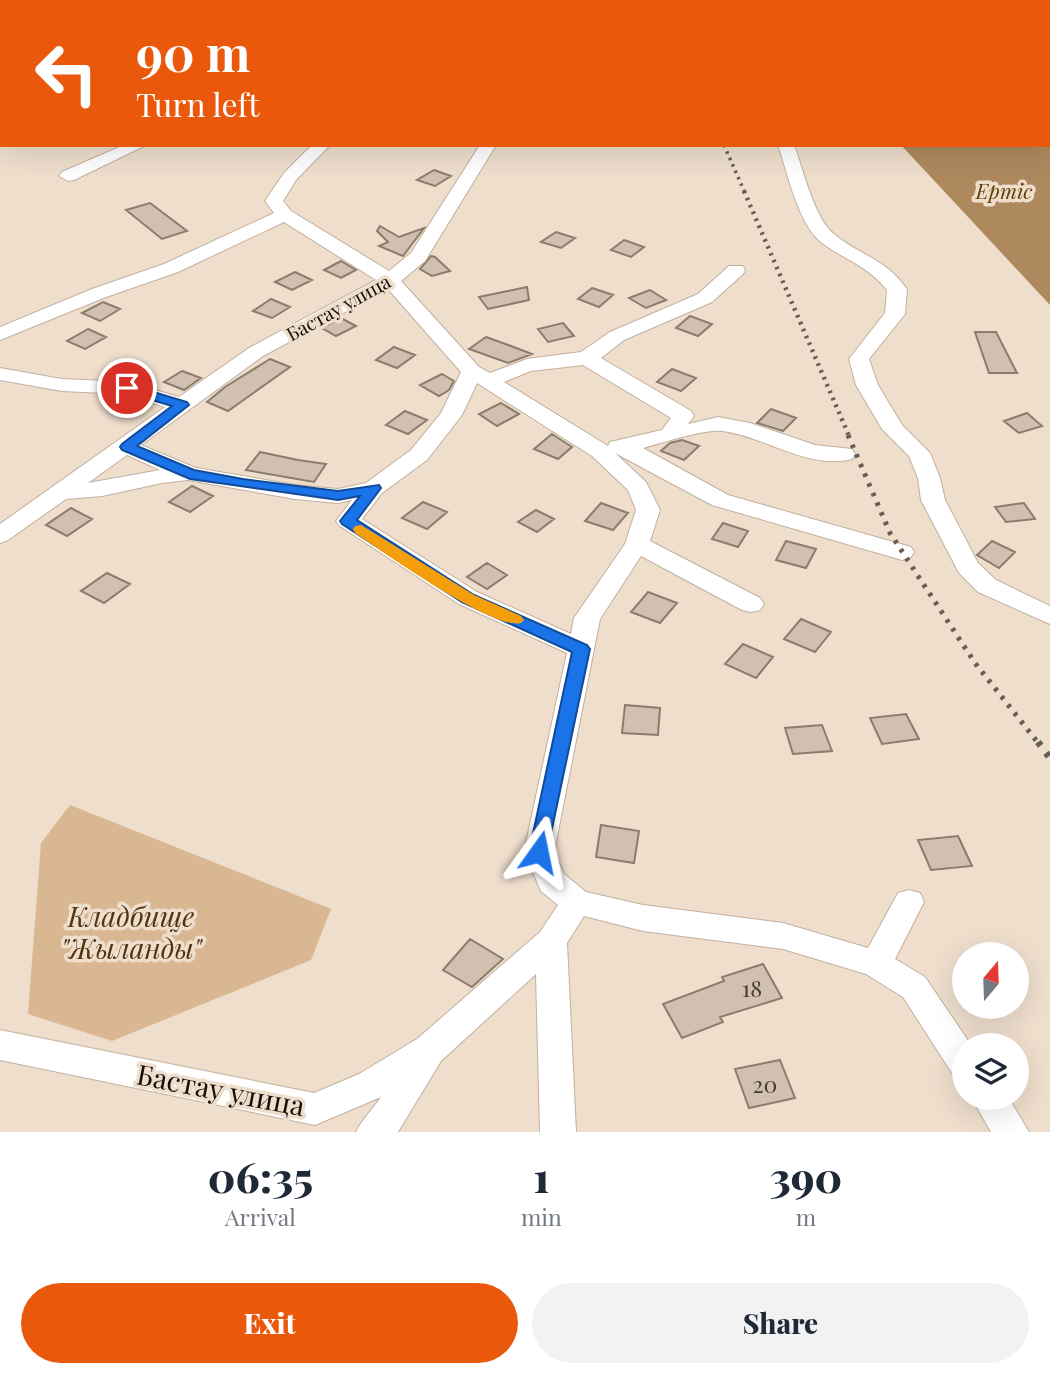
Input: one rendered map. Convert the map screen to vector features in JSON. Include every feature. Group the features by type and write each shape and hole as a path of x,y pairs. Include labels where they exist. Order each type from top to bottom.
{"street":[{"path":"68,176 133,147"},
{"path":"320,147 290,177 274,201 285,215 390,280 480,377 600,451 638,487 648,510 637,544 587,618 539,852 552,882 577,902 643,918 783,936 876,964 914,987 952,1044"},
{"name":"Бастау улица","path":"0,535 127,447 256,352 390,280 418,257 487,147"},
{"path":"787,147 814,223 827,238 881,270 897,289 895,314 859,359 867,385 893,429 919,453 929,478 933,500 968,567 987,586 1050,616"},
{"path":"0,334 99,293 171,268 285,215"},
{"path":"581,649 468,598 348,521 374,488 419,455 480,377 527,365 587,358 617,336 705,298 736,270"},
{"path":"587,358 683,416 670,435"},
{"path":"0,374 62,385 127,388 182,405"},
{"path":"600,451 718,424 742,428 812,451 844,454"},
{"path":"623,446 720,500 902,552"},
{"path":"127,447 190,474 295,492 338,496 374,488"},
{"path":"59,492 102,489 162,476 190,474"},
{"path":"637,544 751,604"},
{"name":"Бастау улица","path":"0,1045 316,1109 371,1085 429,1050 551,941 577,902"},
{"path":"876,964 909,902"},
{"path":"551,941 558,1132"},
{"name":"Бастау улица","path":"374,1132 382,1126 429,1050"},
{"path":"997,1110 1011,1132"}],"green space":[{"name":"Кладбище \"Жыланды\"","path":"70,805 331,909 311,960 112,1041 28,1014 41,843"}],"water":[{"name":"Ертіс","path":"903,147 1050,147 1050,305"}],"building":[{"path":"434,170 451,176 435,186 417,180"},
{"path":"150,203 187,231 162,239 126,210"},
{"path":"380,226 399,237 424,228 403,256 379,246 388,242 377,231"},
{"path":"556,232 575,238 561,248 541,242"},
{"path":"624,240 644,247 631,257 611,250"},
{"path":"431,256 450,271 432,276 420,269"},
{"path":"341,261 356,270 341,278 324,270"},
{"path":"295,272 312,280 292,290 275,282"},
{"path":"527,287 529,300 488,309 479,297"},
{"path":"592,288 613,295 599,307 578,299"},
{"path":"650,290 666,300 646,308 629,298"},
{"path":"271,299 290,307 272,318 253,311"},
{"path":"103,302 120,309 100,321 82,313"},
{"path":"690,316 712,324 698,336 676,328"},
{"path":"341,318 356,326 336,336 322,328"},
{"path":"563,323 574,336 548,342 538,329"},
{"path":"88,329 106,337 85,349 67,341"},
{"path":"975,332 996,332 1017,373 989,373"},
{"path":"486,337 532,354 508,363 469,349"},
{"path":"394,347 415,355 397,368 376,360"},
{"path":"270,359 290,367 228,411 207,402 225,387"},
{"path":"672,369 696,378 681,391 657,382"},
{"path":"182,371 201,378 184,390 164,382"},
{"path":"442,374 454,381 449,390 439,396 420,385"},
{"path":"501,403 519,414 497,426 479,414"},
{"path":"771,409 796,418 783,431 757,423"},
{"path":"405,411 427,420 408,434 386,425"},
{"path":"1027,413 1042,426 1019,433 1004,421"},
{"path":"552,434 572,447 558,459 534,449"},
{"path":"682,440 699,446 684,460 661,451 670,443"},
{"path":"260,452 326,464 314,482 246,470"},
{"path":"192,486 213,496 190,512 169,502"},
{"path":"423,502 447,512 427,529 402,518"},
{"path":"601,503 628,513 613,530 585,521"},
{"path":"1024,503 1035,519 1006,522 995,507"},
{"path":"71,508 92,519 67,536 46,525"},
{"path":"536,510 554,519 537,532 518,522"},
{"path":"723,523 748,531 738,547 712,539"},
{"path":"786,541 816,549 806,568 776,560"},
{"path":"992,541 1015,552 999,568 977,555"},
{"path":"487,563 507,575 487,589 467,577"},
{"path":"107,573 130,584 104,603 81,591"},
{"path":"648,592 677,603 660,623 631,612"},
{"path":"801,619 831,632 815,652 784,639"},
{"path":"743,644 773,657 756,678 725,664"},
{"path":"625,705 660,708 658,735 622,733"},
{"path":"906,714 919,739 882,744 870,718"},
{"path":"822,725 832,751 793,754 785,728"},
{"path":"601,825 639,831 634,863 596,857"},
{"path":"958,836 972,866 931,870 918,840"},
{"path":"470,939 503,959 472,987 443,970"},
{"path":"763,964 782,998 720,1017 723,1022 682,1038 663,1004 724,981 722,977"},
{"path":"780,1060 795,1098 749,1108 735,1069"}],"railway":[{"path":"725,147 745,193"},
{"path":"744,191 849,436"},
{"path":"848,435 890,533 975,663 1039,744"},
{"path":"1038,742 1050,758"}],"slow traffic":[{"path":"361,529 427,574 468,598 515,620"}],"route":[{"path":"127,388 182,405 127,447 190,474 295,492 338,496 374,488 348,521 468,598 581,649 539,852"}]}
